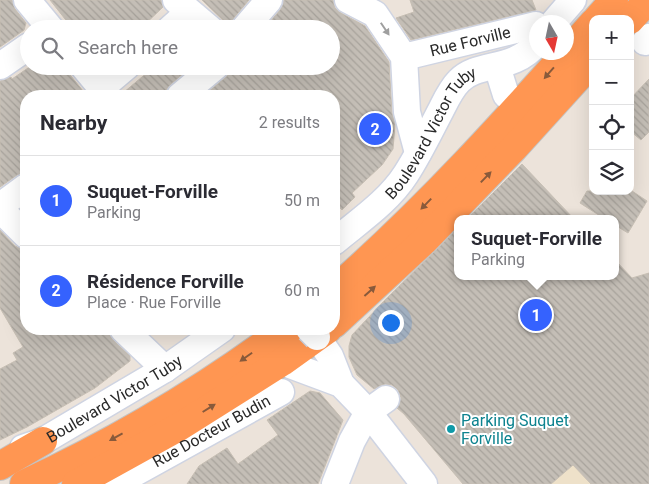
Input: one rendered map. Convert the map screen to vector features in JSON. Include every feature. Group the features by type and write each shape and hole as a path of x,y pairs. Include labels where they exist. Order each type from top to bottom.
{"highway":[{"path":"601,15 614,0"},
{"path":"641,33 648,0"},
{"path":"340,320 424,241 529,114 589,29"},
{"path":"340,285 529,114 589,65"},
{"path":"24,484 86,454 159,413 232,368 277,335"},
{"path":"76,484 168,434 324,335"},
{"path":"0,466 43,441"}],"street":[{"path":"27,0 44,20"},
{"path":"252,20 269,0"},
{"path":"348,0 375,14 404,57 407,112 418,153"},
{"path":"553,15 573,0"},
{"path":"178,14 191,20"},
{"name":"Rue Forville","path":"404,57 529,23"},
{"path":"0,66 20,52"},
{"name":"Boulevard Victor Tuby","path":"340,237 390,194 406,175 450,93 460,80 482,69 521,58 529,52"},
{"path":"497,66 506,95 529,114"},
{"path":"91,75 103,90"},
{"path":"107,90 119,75"},
{"path":"187,90 205,75"},
{"path":"20,193 0,208 20,228"},
{"path":"129,335 165,369"},
{"name":"Boulevard Victor Tuby","path":"0,456 43,441 165,369 213,335"},
{"path":"324,335 341,384"},
{"path":"282,362 341,384 377,406 424,484"},
{"name":"Rue Docteur Budin","path":"115,484 280,392"},
{"path":"335,484 352,441 377,406"}],"shaded area":[{"path":"573,465 591,484 551,484"}],"building":[{"path":"0,0 12,0 15,9 24,20 20,20 20,33 0,47"},
{"path":"50,0 161,0 163,7 149,20 66,20"},
{"path":"202,0 249,0 232,20 223,20"},
{"path":"284,0 333,0 335,8 341,13 365,26 389,62 392,113 395,124 393,149 382,165 352,193 355,197 342,210 340,208 340,90 210,90 228,75 340,75 340,20 272,20 280,10"},
{"path":"410,0 532,0 536,10 411,40 396,18 414,12"},
{"path":"20,74 70,75 82,90 20,90 20,174 0,187 0,81 11,77 12,79"},
{"path":"144,75 182,75 166,90 127,90"},
{"path":"649,79 649,132 641,140 634,134 634,95"},
{"path":"522,164 570,215 471,215"},
{"path":"587,191 589,191 589,195 634,195 634,192 647,201 628,233 619,227 619,215 599,215 580,203"},
{"path":"0,230 15,246 20,248 20,335 110,335 130,356 130,361 95,388 27,427 0,440 0,369 17,360 13,353 23,347 0,308"},
{"path":"454,232 454,280 619,280 619,264 632,278 649,273 649,484 591,484 573,465 551,484 463,484 397,408 401,398 398,390 392,385 385,384 374,389 357,375 349,357 352,335"},
{"path":"310,391 320,393 343,420 318,484 187,484 199,466 227,448 238,464 278,435 267,420"}],"place":[{"name":"Résidence Forville","path":"375,129"},
{"name":"Suquet-Forville","path":"536,315"},
{"name":"Parking Suquet Forville","path":"451,429"}]}
